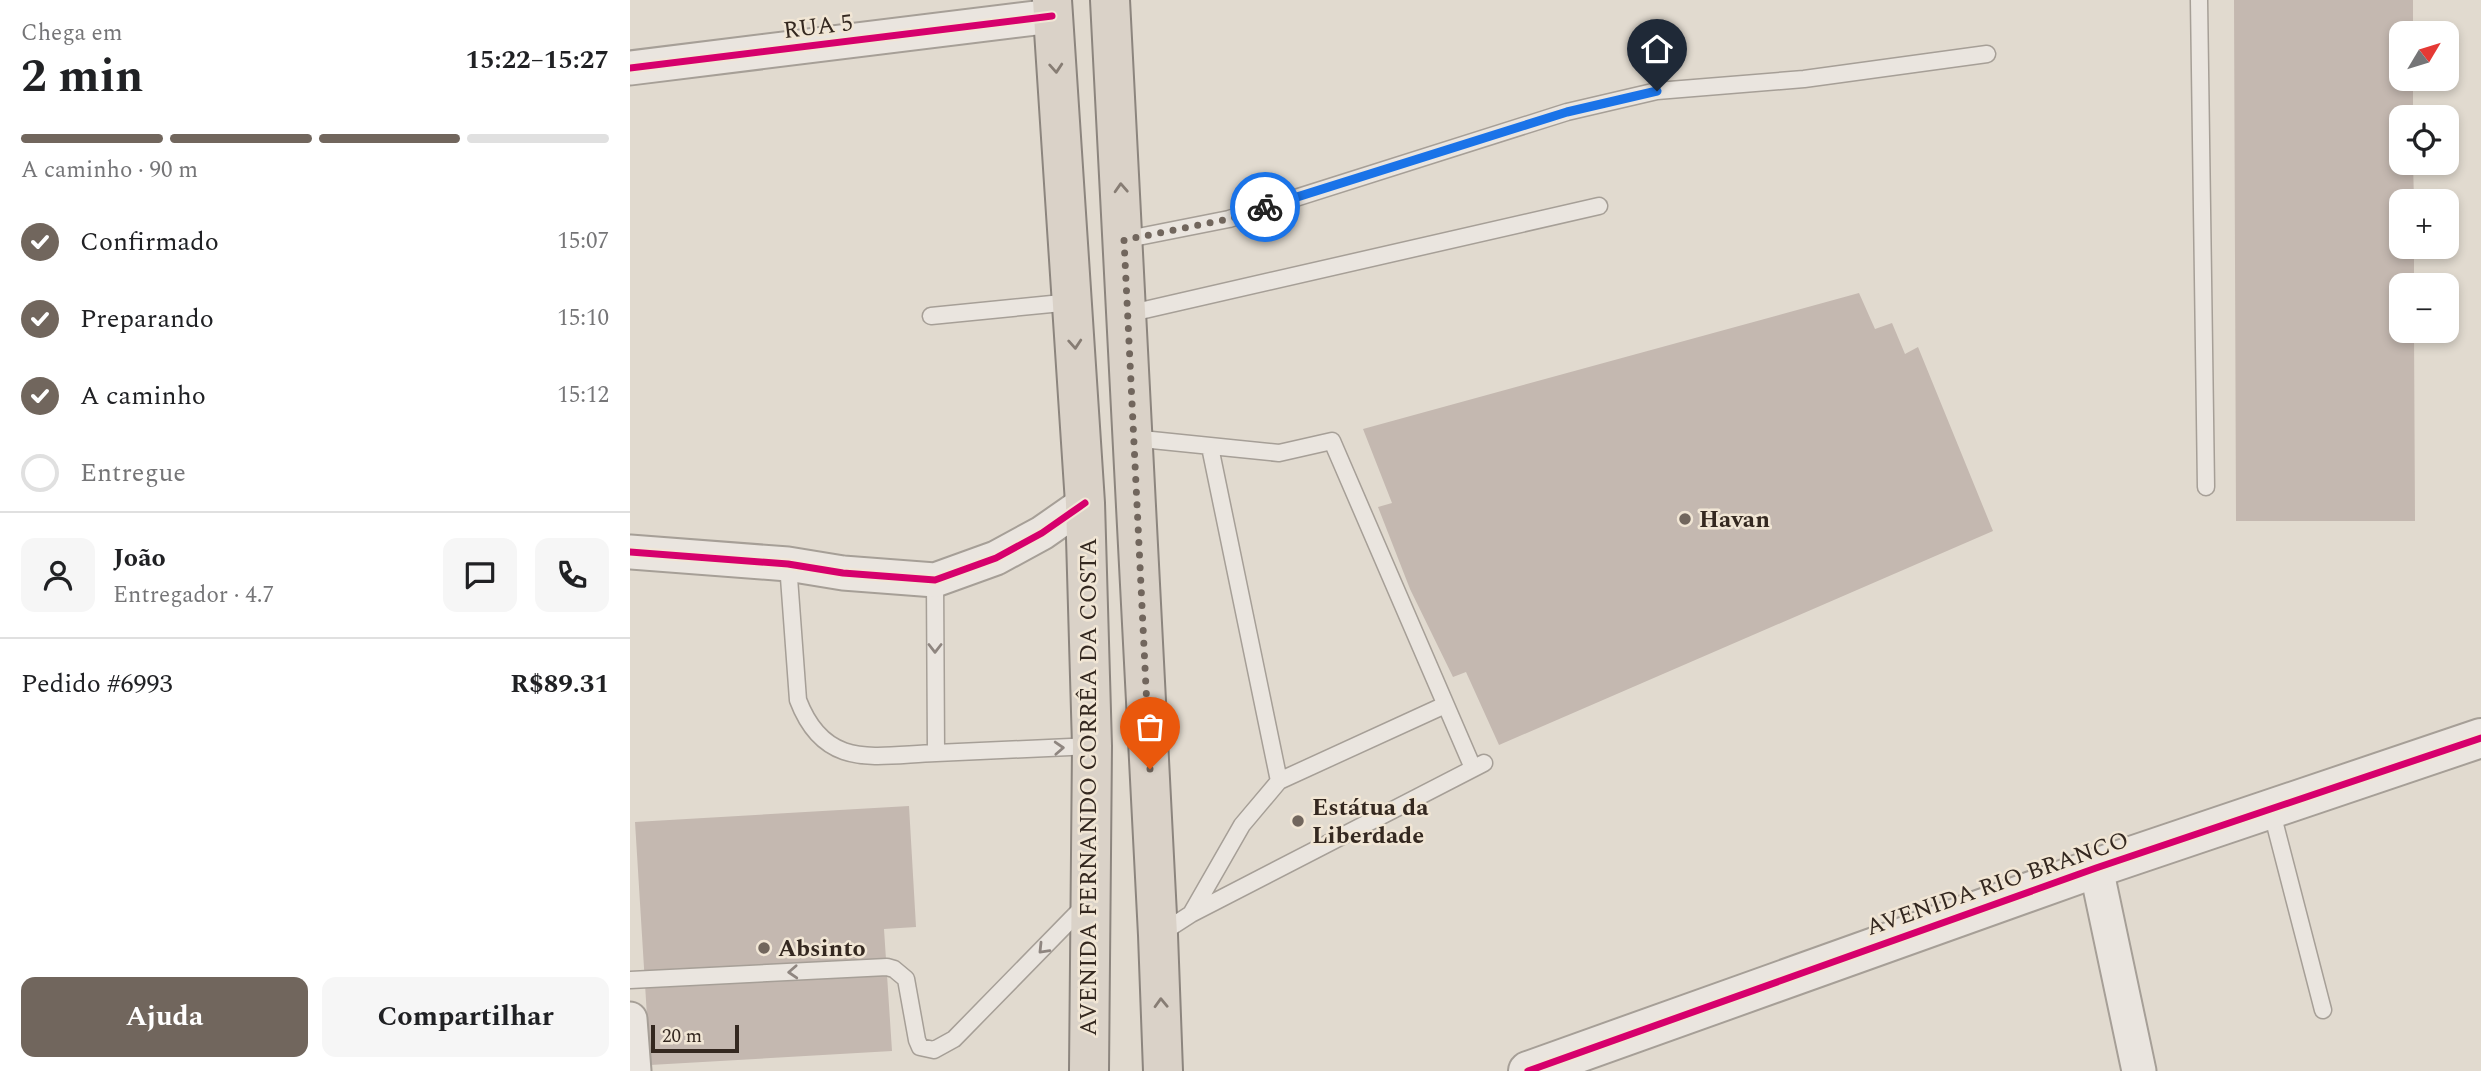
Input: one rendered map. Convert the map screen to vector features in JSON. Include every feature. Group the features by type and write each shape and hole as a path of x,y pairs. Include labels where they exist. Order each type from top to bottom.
{"highway":[{"name":"AVENIDA FERNANDO CORRÊA DA COSTA","path":"1110,0 1124,240 1163,1071"},
{"name":"AVENIDA FERNANDO CORRÊA DA COSTA","path":"1052,8 1085,503 1092,746 1089,1071"}],"street":[{"name":"RUA 5","path":"630,68 1052,8"},
{"path":"630,552 935,580 996,558 1042,533 1085,503"},
{"name":"AVENIDA RIO BRANCO","path":"1528,1071 2096,868 2480,741"},
{"path":"2096,868 2139,1071"},
{"path":"630,1019 634,1071"}],"lane":[{"path":"2199,0 2206,487"},
{"path":"1124,240 1229,219 1567,112 1657,91 1804,79 1987,54"},
{"path":"1127,314 1600,206"},
{"path":"931,317 1072,302"},
{"path":"1132,438 1279,453 1332,441 1445,705 1479,766 1191,914 1158,935"},
{"path":"1210,447 1279,782"},
{"path":"788,565 798,700 805,718 816,734 834,748 855,756 1092,746"},
{"path":"935,580 936,753"},
{"path":"1191,914 1242,825 1279,782 1445,705"},
{"path":"2271,809 2323,1010"},
{"path":"630,980 887,967 906,979 916,1040 920,1047 934,1051 954,1040 1091,900"}],"building":[{"path":"2234,0 2413,0 2413,21 2389,21 2389,91 2413,91 2413,105 2389,105 2389,175 2413,175 2414,189 2389,189 2389,259 2414,259 2414,273 2389,273 2389,343 2414,343 2415,521 2236,521"},
{"name":"Havan","path":"1859,293 1875,329 1892,323 1905,354 1918,347 1993,531 1499,745 1466,672 1453,677 1410,589 1378,507 1392,503 1363,429"},
{"name":"Absinto","path":"909,806 916,927 884,929 892,1051 650,1065 635,822"}],"cycle path":[{"path":"630,68 1052,16"},
{"path":"630,552 788,564 843,573 935,580 996,558 1042,533 1085,503"},
{"path":"1528,1071 2096,868 2481,738"}],"way so far":[{"path":"1150,769 1124,240 1229,219 1265,207"}],"place":[{"name":"Havan","path":"1685,519"},
{"name":"Estátua da Liberdade","path":"1298,821"},
{"name":"Absinto","path":"764,948"}],"route":[{"path":"1265,207 1460,148 1567,112 1657,91"}]}
